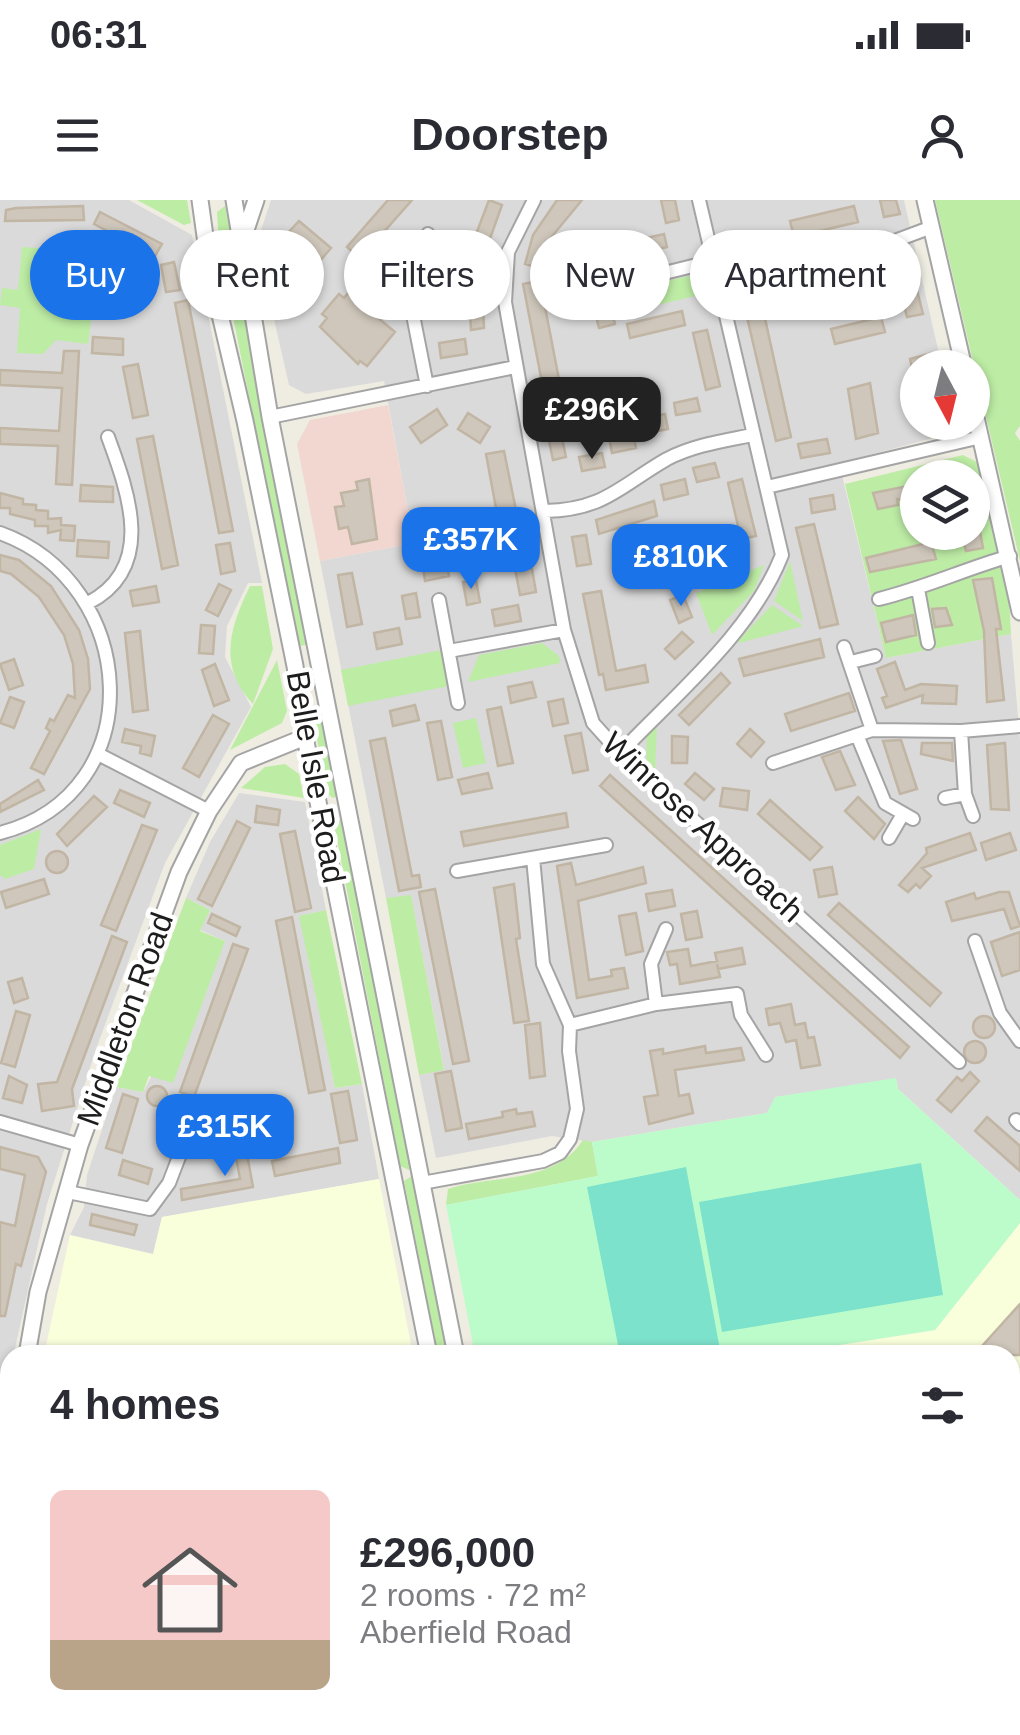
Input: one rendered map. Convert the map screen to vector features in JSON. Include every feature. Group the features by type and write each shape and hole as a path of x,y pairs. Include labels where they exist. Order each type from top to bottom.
{"street":[{"name":"Belle Isle Road","path":"200,200 204,230"},
{"name":"Belle Isle Road","path":"234,200 240,230"},
{"path":"246,230 256,200"},
{"name":"Winrose Approach","path":"534,200 508,252 505,302 564,630 593,722 620,754 940,1059 958,1062"},
{"path":"700,200 706,230"},
{"path":"926,200 960,350"},
{"path":"921,231 932,227"},
{"name":"Belle Isle Road","path":"220,320 295,666 305,737 427,1345"},
{"name":"Belle Isle Road","path":"255,320 270,417 454,1345"},
{"path":"414,320 428,386"},
{"path":"620,754 768,590 782,555 726,320"},
{"path":"270,417 514,368"},
{"path":"545,510 572,510 602,502 667,460 704,444 752,436"},
{"path":"88,603 105,594 125,566 135,530 127,489 108,437"},
{"path":"766,487 969,440"},
{"path":"983,440 1020,612"},
{"path":"0,533 36,549 56,565 88,603 110,672 108,722 98,754 59,802 37,818 0,832"},
{"path":"879,599 918,590 951,574 1010,556"},
{"path":"918,590 928,643"},
{"path":"439,600 458,703"},
{"path":"448,651 564,630"},
{"path":"844,647 872,730"},
{"path":"851,662 875,656"},
{"path":"295,666 320,661"},
{"path":"773,763 872,730 961,731 1020,726"},
{"path":"961,731 965,794 973,816"},
{"path":"857,735 886,803 908,816 889,838"},
{"name":"Middleton Road","path":"29,1345 38,1292 80,1145 156,930 210,811 241,763 305,737"},
{"path":"98,754 210,811"},
{"path":"945,798 965,794"},
{"path":"320,811 350,806"},
{"path":"457,871 606,845"},
{"path":"422,1183 542,1161 560,1153 570,1138 577,1109 569,1051 570,1024 542,964 533,858"},
{"path":"656,1004 651,964 666,929"},
{"path":"975,941 1000,1013 1020,1041"},
{"path":"570,1024 624,1015 656,1004 737,994 742,1016 766,1055"},
{"path":"0,1122 80,1145"},
{"path":"68,1192 150,1209 169,1183 182,1149"}],"shaded area":[{"path":"0,200 129,200 183,230 180,320 209,320 262,583 248,583 227,626 225,657 251,707 165,863 96,1049 47,1204 16,1345 0,1345"},
{"path":"271,200 904,200 911,230 690,230 690,320 921,320 921,275 938,350 900,350 900,440 926,440 839,463 886,658 1011,634 1020,740 1020,1200 898,1089 896,1079 776,1097 767,1113 592,1142 552,1136 436,1158 419,1075 444,1069 411,896 386,898 320,561 414,543 384,381 306,394 289,385 274,320 324,320 324,230 261,230"},
{"path":"388,405 414,543 320,561 297,444 310,420"},
{"path":"239,793 305,802 326,910 300,916 335,1088 362,1084 379,1179 162,1217 153,1255 70,1235 84,1207 87,1175 116,1087 143,1092 225,941 200,930 210,910 186,898 210,842"},
{"path":"921,1163 943,1295 722,1332 699,1202"},
{"path":"686,1167 719,1345 618,1345 587,1187"},
{"path":"379,1179 411,1345 46,1345 70,1235 153,1254 162,1217"},
{"path":"1020,1223 1020,1345 839,1345 935,1330"}],"green space":[{"path":"137,200 187,200 191,223 184,225"},
{"path":"935,200 1020,200 1020,426 1015,433 1020,441 1020,561 990,434 990,350 970,350"},
{"path":"225,206 230,230 218,230 217,212"},
{"path":"22,247 30,248 30,320 91,320 88,344 56,340 43,354 17,353 20,308 0,305 2,288 18,290"},
{"path":"689,276 690,297 670,302 670,280"},
{"path":"234,320 250,320 312,644 299,646"},
{"path":"963,455 973,460 943,460"},
{"path":"900,470 900,550 990,550 990,517 1009,598 1011,634 886,658 845,484"},
{"path":"790,561 803,621 774,601"},
{"path":"764,565 754,591 712,635 696,593"},
{"path":"250,586 262,586 273,649 253,704 235,675 230,646"},
{"path":"772,605 803,626 739,643 738,641"},
{"path":"542,643 559,656 560,663 468,682 479,655"},
{"path":"442,650 449,686 348,706 341,670"},
{"path":"277,660 287,711 282,723 230,750"},
{"path":"324,707 340,795 333,798 328,794 311,709"},
{"path":"476,718 486,763 463,768 453,723"},
{"path":"657,723 655,775 646,765 647,732"},
{"path":"285,764 299,774 304,798 241,788 265,767"},
{"path":"343,818 409,1170 400,1166 334,824"},
{"path":"41,829 34,869 5,879 0,875 0,845"},
{"path":"411,895 444,1070 419,1075 386,898"},
{"path":"186,898 210,910 200,931 225,941 173,1083 149,1076 143,1092 116,1087"},
{"path":"326,910 362,1084 335,1088 299,916"},
{"path":"896,1078 898,1089 1020,1200 1020,1223 935,1330 839,1345 473,1345 446,1205 598,1176 592,1142 767,1113 775,1097"},
{"path":"583,1140 592,1142 598,1176 446,1205 448,1189 522,1176 556,1165"},
{"path":"412,1176 415,1179 449,1345 436,1345 404,1181"}],"building":[{"path":"388,200 412,200 386,230 362,230"},
{"path":"489,200 502,205 493,230 478,230"},
{"path":"557,200 582,200 557,230 536,230"},
{"path":"661,200 675,200 679,220 666,223"},
{"path":"880,200 896,200 900,214 884,217"},
{"path":"83,206 84,220 5,221 6,210 16,208"},
{"path":"854,206 858,222 824,230 792,230 790,221"},
{"path":"100,212 135,230 105,230 94,224"},
{"path":"299,221 310,230 291,230"},
{"path":"174,262 180,290 166,292 161,265"},
{"path":"530,283 530,320 548,320 567,421 550,424 523,284"},
{"path":"339,294 344,298 344,320 381,320 395,332 367,366 360,361 358,364 320,327 327,318 324,312"},
{"path":"180,302 180,320 192,320 233,531 219,533 175,303"},
{"path":"682,311 685,325 630,338 627,324 670,320 670,314"},
{"path":"470,320 484,320 484,328 471,330"},
{"path":"597,320 614,320 615,324 599,328"},
{"path":"748,320 765,320 791,437 776,441"},
{"path":"882,320 885,332 835,344 831,329"},
{"path":"707,330 720,386 706,390 693,333"},
{"path":"93,337 123,339 123,355 92,353"},
{"path":"465,339 467,354 441,358 439,343"},
{"path":"64,351 79,351 72,485 56,484 58,446 0,444 0,428 59,431 62,388 0,385 0,370 62,373"},
{"path":"138,364 148,415 133,418 123,367"},
{"path":"870,383 878,433 856,439 848,389"},
{"path":"697,398 700,411 676,415 674,403"},
{"path":"437,409 447,425 421,443 410,427"},
{"path":"468,413 490,427 480,443 458,429"},
{"path":"665,414 668,429 643,434 640,419"},
{"path":"561,433 566,457 553,460 548,436"},
{"path":"633,433 636,448 612,453 609,437"},
{"path":"153,436 178,565 162,569 137,439"},
{"path":"827,439 830,453 801,458 798,444"},
{"path":"504,451 517,515 498,519 486,454"},
{"path":"602,453 605,467 582,471 579,457"},
{"path":"715,463 719,477 697,482 693,468"},
{"path":"369,479 377,539 352,544 348,527 339,529 335,507 344,506 341,493 358,490 356,482"},
{"path":"685,479 688,494 664,500 661,485"},
{"path":"742,479 756,536 741,539 728,483"},
{"path":"81,485 113,487 113,502 80,501"},
{"path":"900,488 900,500 897,499 898,505 878,509 873,493"},
{"path":"0,493 23,499 23,504 36,505 36,510 48,511 48,519 61,518 61,525 75,526 74,541 60,540 61,530 48,533 48,526 35,526 35,520 10,514 10,508 0,508"},
{"path":"833,495 835,509 812,513 810,499"},
{"path":"654,501 657,516 599,534 596,520"},
{"path":"814,524 838,624 820,628 796,528"},
{"path":"526,534 536,592 520,595 509,537"},
{"path":"586,535 591,564 577,566 572,537"},
{"path":"78,540 109,542 108,558 77,556"},
{"path":"230,543 235,571 221,574 216,545"},
{"path":"737,549 742,561 688,583 683,571"},
{"path":"900,550 933,550 936,559 870,572 866,558"},
{"path":"0,555 19,560 51,586 79,630 88,659 90,689 44,774 31,768 50,731 46,728 50,719 54,721 68,695 75,698 73,664 64,635 39,597 11,574 0,571"},
{"path":"446,562 449,576 425,581 423,567"},
{"path":"352,573 362,624 347,627 338,575"},
{"path":"992,578 1001,629 996,629 1004,700 987,702 984,631 973,580"},
{"path":"476,580 480,602 467,605 463,582"},
{"path":"219,584 231,590 218,616 206,610"},
{"path":"156,586 159,602 133,606 130,591"},
{"path":"601,591 616,671 645,665 648,682 606,690 603,674 599,675 583,594"},
{"path":"416,593 420,617 406,619 402,596"},
{"path":"683,595 692,617 679,623 670,600"},
{"path":"518,605 521,621 495,626 492,610"},
{"path":"946,608 952,625 935,627 932,609"},
{"path":"913,615 916,635 886,642 881,623"},
{"path":"201,625 215,626 213,654 199,653"},
{"path":"399,628 402,644 377,649 374,633"},
{"path":"140,631 148,710 133,712 125,633"},
{"path":"682,632 693,642 675,659 665,649"},
{"path":"820,639 824,657 744,676 739,659"},
{"path":"14,659 23,685 9,690 0,664"},
{"path":"895,662 905,690 921,684 957,686 956,704 922,703 923,695 886,708 882,698 887,696 877,669"},
{"path":"215,664 229,700 214,706 202,670"},
{"path":"721,673 730,683 689,725 679,715"},
{"path":"532,682 536,697 511,703 508,687"},
{"path":"849,693 855,711 791,731 785,714"},
{"path":"10,697 24,702 14,728 0,723"},
{"path":"563,699 568,723 553,726 548,702"},
{"path":"415,705 419,720 393,726 390,711"},
{"path":"501,707 513,763 498,766 487,710"},
{"path":"213,715 229,724 199,777 183,768"},
{"path":"441,721 452,777 438,780 427,723"},
{"path":"125,729 155,736 151,756 140,753 141,746 122,742"},
{"path":"750,729 764,742 751,757 737,744"},
{"path":"581,733 588,770 573,773 565,736"},
{"path":"672,736 688,737 687,763 672,763"},
{"path":"385,738 412,876 419,875 421,887 399,891 370,741"},
{"path":"901,740 917,789 900,794 883,741"},
{"path":"922,743 952,743 953,761 921,754"},
{"path":"1005,743 1009,810 991,809 987,745"},
{"path":"840,751 855,785 836,790 822,757"},
{"path":"488,773 492,788 462,794 458,780"},
{"path":"695,773 714,789 704,800 685,784"},
{"path":"610,775 909,1047 900,1058 600,786"},
{"path":"38,780 44,790 0,812 0,804"},
{"path":"723,788 749,791 747,810 720,806"},
{"path":"120,790 150,803 144,817 114,803"},
{"path":"94,796 107,807 67,846 57,834"},
{"path":"858,797 885,824 874,839 845,811"},
{"path":"770,800 822,847 810,860 758,814"},
{"path":"257,806 280,810 278,825 255,822"},
{"path":"566,813 568,827 464,846 461,832"},
{"path":"237,821 250,828 212,906 198,899"},
{"path":"142,825 157,830 116,931 101,925"},
{"path":"295,831 311,908 295,912 280,834"},
{"path":"970,833 976,850 922,868 931,876 920,888 916,884 908,892 899,885 927,853 926,848"},
{"path":"1010,833 1016,850 986,860 981,843"},
{"path":"57,851 65,854 65,870 57,873 49,870 46,862 49,854"},
{"path":"571,863 576,885 643,867 646,883 578,901 589,980 612,976 611,970 624,968 628,988 577,998 557,866"},
{"path":"832,867 837,894 819,897 814,870"},
{"path":"44,879 49,894 6,908 1,892"},
{"path":"514,884 520,938 516,939 529,1021 514,1023 494,888"},
{"path":"435,889 469,1061 453,1064 419,892"},
{"path":"672,890 675,906 649,911 646,894"},
{"path":"1009,892 1020,926 1011,929 1004,909 952,921 946,902 974,893 976,899"},
{"path":"839,903 941,993 930,1006 828,915"},
{"path":"697,911 702,937 686,940 681,914"},
{"path":"636,913 643,951 626,955 619,916"},
{"path":"212,914 240,927 236,936 208,923"},
{"path":"292,917 325,1090 309,1093 276,921"},
{"path":"1020,932 1020,970 1002,976 991,942"},
{"path":"112,936 127,942 72,1089 74,1106 42,1111 38,1084 57,1082"},
{"path":"233,944 248,949 194,1097 180,1092"},
{"path":"742,948 745,964 718,969 720,977 680,984 677,964 670,965 667,952 688,949 691,966 717,961 715,953"},
{"path":"22,978 28,998 14,1003 8,982"},
{"path":"791,1004 795,1025 805,1023 808,1038 814,1037 820,1065 801,1068 796,1040 786,1042 780,1023 769,1025 766,1009"},
{"path":"16,1011 30,1015 15,1067 1,1063"},
{"path":"980,1016 988,1016 995,1027 988,1038 980,1038 973,1031 973,1023"},
{"path":"540,1023 545,1076 530,1078 525,1025"},
{"path":"975,1041 983,1044 983,1060 975,1063 967,1060 964,1052 967,1044"},
{"path":"705,1046 706,1053 741,1048 744,1060 675,1070 679,1096 689,1094 693,1113 649,1124 644,1097 658,1095 650,1051 663,1049 663,1054"},
{"path":"451,1071 462,1128 446,1131 435,1074"},
{"path":"970,1072 979,1081 951,1112 937,1100 957,1077 962,1081"},
{"path":"9,1076 27,1085 22,1103 3,1098"},
{"path":"153,1086 161,1086 167,1096 161,1106 153,1106 147,1100 147,1092"},
{"path":"348,1091 357,1140 340,1143 331,1094"},
{"path":"123,1094 138,1099 122,1153 106,1148"},
{"path":"516,1109 517,1114 532,1112 535,1126 469,1139 466,1124 503,1117 502,1112"},
{"path":"238,1116 240,1127 196,1134 194,1124"},
{"path":"987,1117 1020,1146 1020,1171 975,1131"},
{"path":"245,1143 253,1187 182,1200 181,1189 240,1179 234,1146"},
{"path":"0,1147 38,1157 46,1172 21,1266 16,1264 5,1316 0,1316 0,1222 15,1226 25,1175 0,1169"},
{"path":"338,1148 340,1163 275,1176 272,1161"},
{"path":"123,1160 152,1169 148,1184 119,1175"},
{"path":"92,1214 137,1225 134,1235 90,1225"},
{"path":"1020,1304 1020,1345 983,1345"}]}
